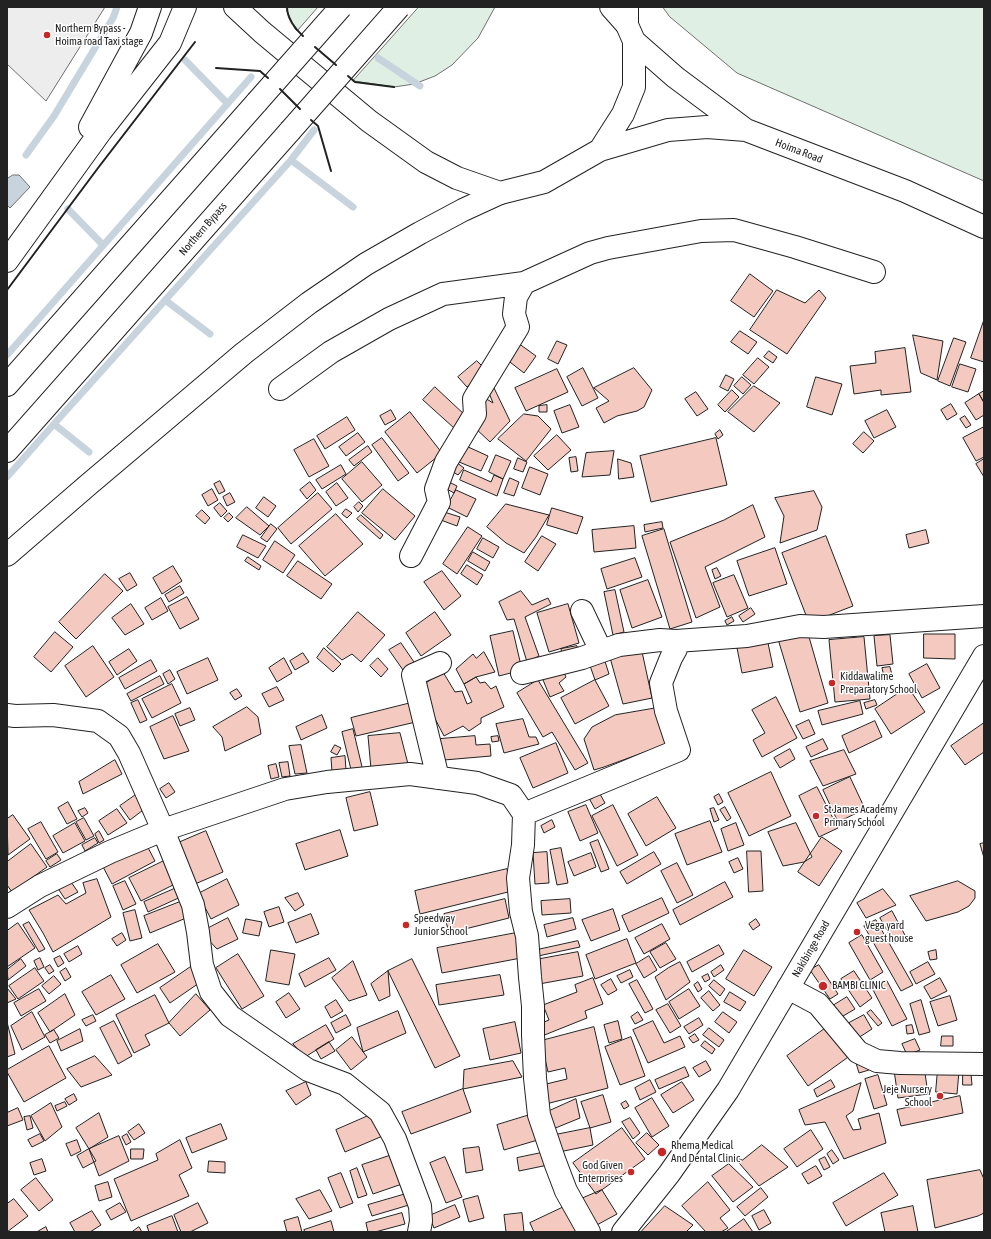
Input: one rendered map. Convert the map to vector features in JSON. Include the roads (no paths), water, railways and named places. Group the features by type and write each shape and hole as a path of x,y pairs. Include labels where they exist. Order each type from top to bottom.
{"main road":[{"path":"46,205 104,103 141,33 150,7"},
{"path":"7,260 101,131 170,43 185,7"},
{"path":"235,7 262,32 369,122 426,162 457,178 500,193"},
{"path":"7,385 341,7"},
{"name":"Northern Bypass","path":"7,451 399,7"},
{"name":"Hoima Road","path":"611,7 629,24 675,77 746,130 982,222"},
{"path":"600,150 623,114 634,87 629,24"},
{"path":"7,555 244,353 309,303 366,264 463,210 500,193 544,182 600,150 668,130 707,127 746,130"},
{"path":"280,389 331,352 389,319 443,294 524,283 590,253 608,248 701,231 734,230 874,272"},
{"path":"412,556 438,502 436,489 446,462 475,414 474,399 518,328 514,314 516,297 524,283"},
{"path":"582,610 601,651"},
{"path":"522,673 582,658 619,645 660,640 676,641 747,636 800,626 824,627 984,616"},
{"path":"524,814 679,750 666,711 661,683 676,649 676,641"},
{"name":"Nakibinge Road","path":"623,1232 668,1174 728,1090 984,656"},
{"path":"438,778 413,675 440,663"},
{"path":"7,715 53,715 98,720 118,736 129,753 163,830 193,905 202,964 212,992 230,1016 308,1070 345,1084 380,1112 396,1140 420,1206 421,1221 419,1232"},
{"path":"7,908 40,886 110,852 163,830 285,789 327,782 410,774 478,784 512,795 524,814 523,845 518,878 521,912 527,936 533,1006 532,1035 539,1114 566,1191 589,1232"},
{"path":"788,988 818,1004 858,1052 877,1061 900,1063 984,1064"}],"waterway":[{"path":"26,155 54,116 113,18 117,7"},
{"path":"378,58 420,86"},
{"path":"185,60 227,103"},
{"path":"7,355 251,77"},
{"path":"7,477 291,160 314,130"},
{"path":"291,160 353,207"},
{"path":"68,209 103,245"},
{"path":"165,300 210,334"},
{"path":"54,424 89,452"}],"place":[{"name":"Northern Bypass - Hoima road Taxi stage","path":"47,35"},
{"name":"Kiddawalime Preparatory School","path":"832,683"},
{"name":"St James Academy Primary School","path":"816,816"},
{"name":"Speedway Junior School","path":"406,925"},
{"name":"Vega yard guest house","path":"857,932"},
{"name":"BAMBI CLINIC","path":"823,986"},
{"name":"Jeje Nursery School","path":"940,1096"},
{"name":"Rhema Medical And Dental Clinic","path":"662,1152"},
{"name":"God Given Enterprises","path":"631,1172"}]}
